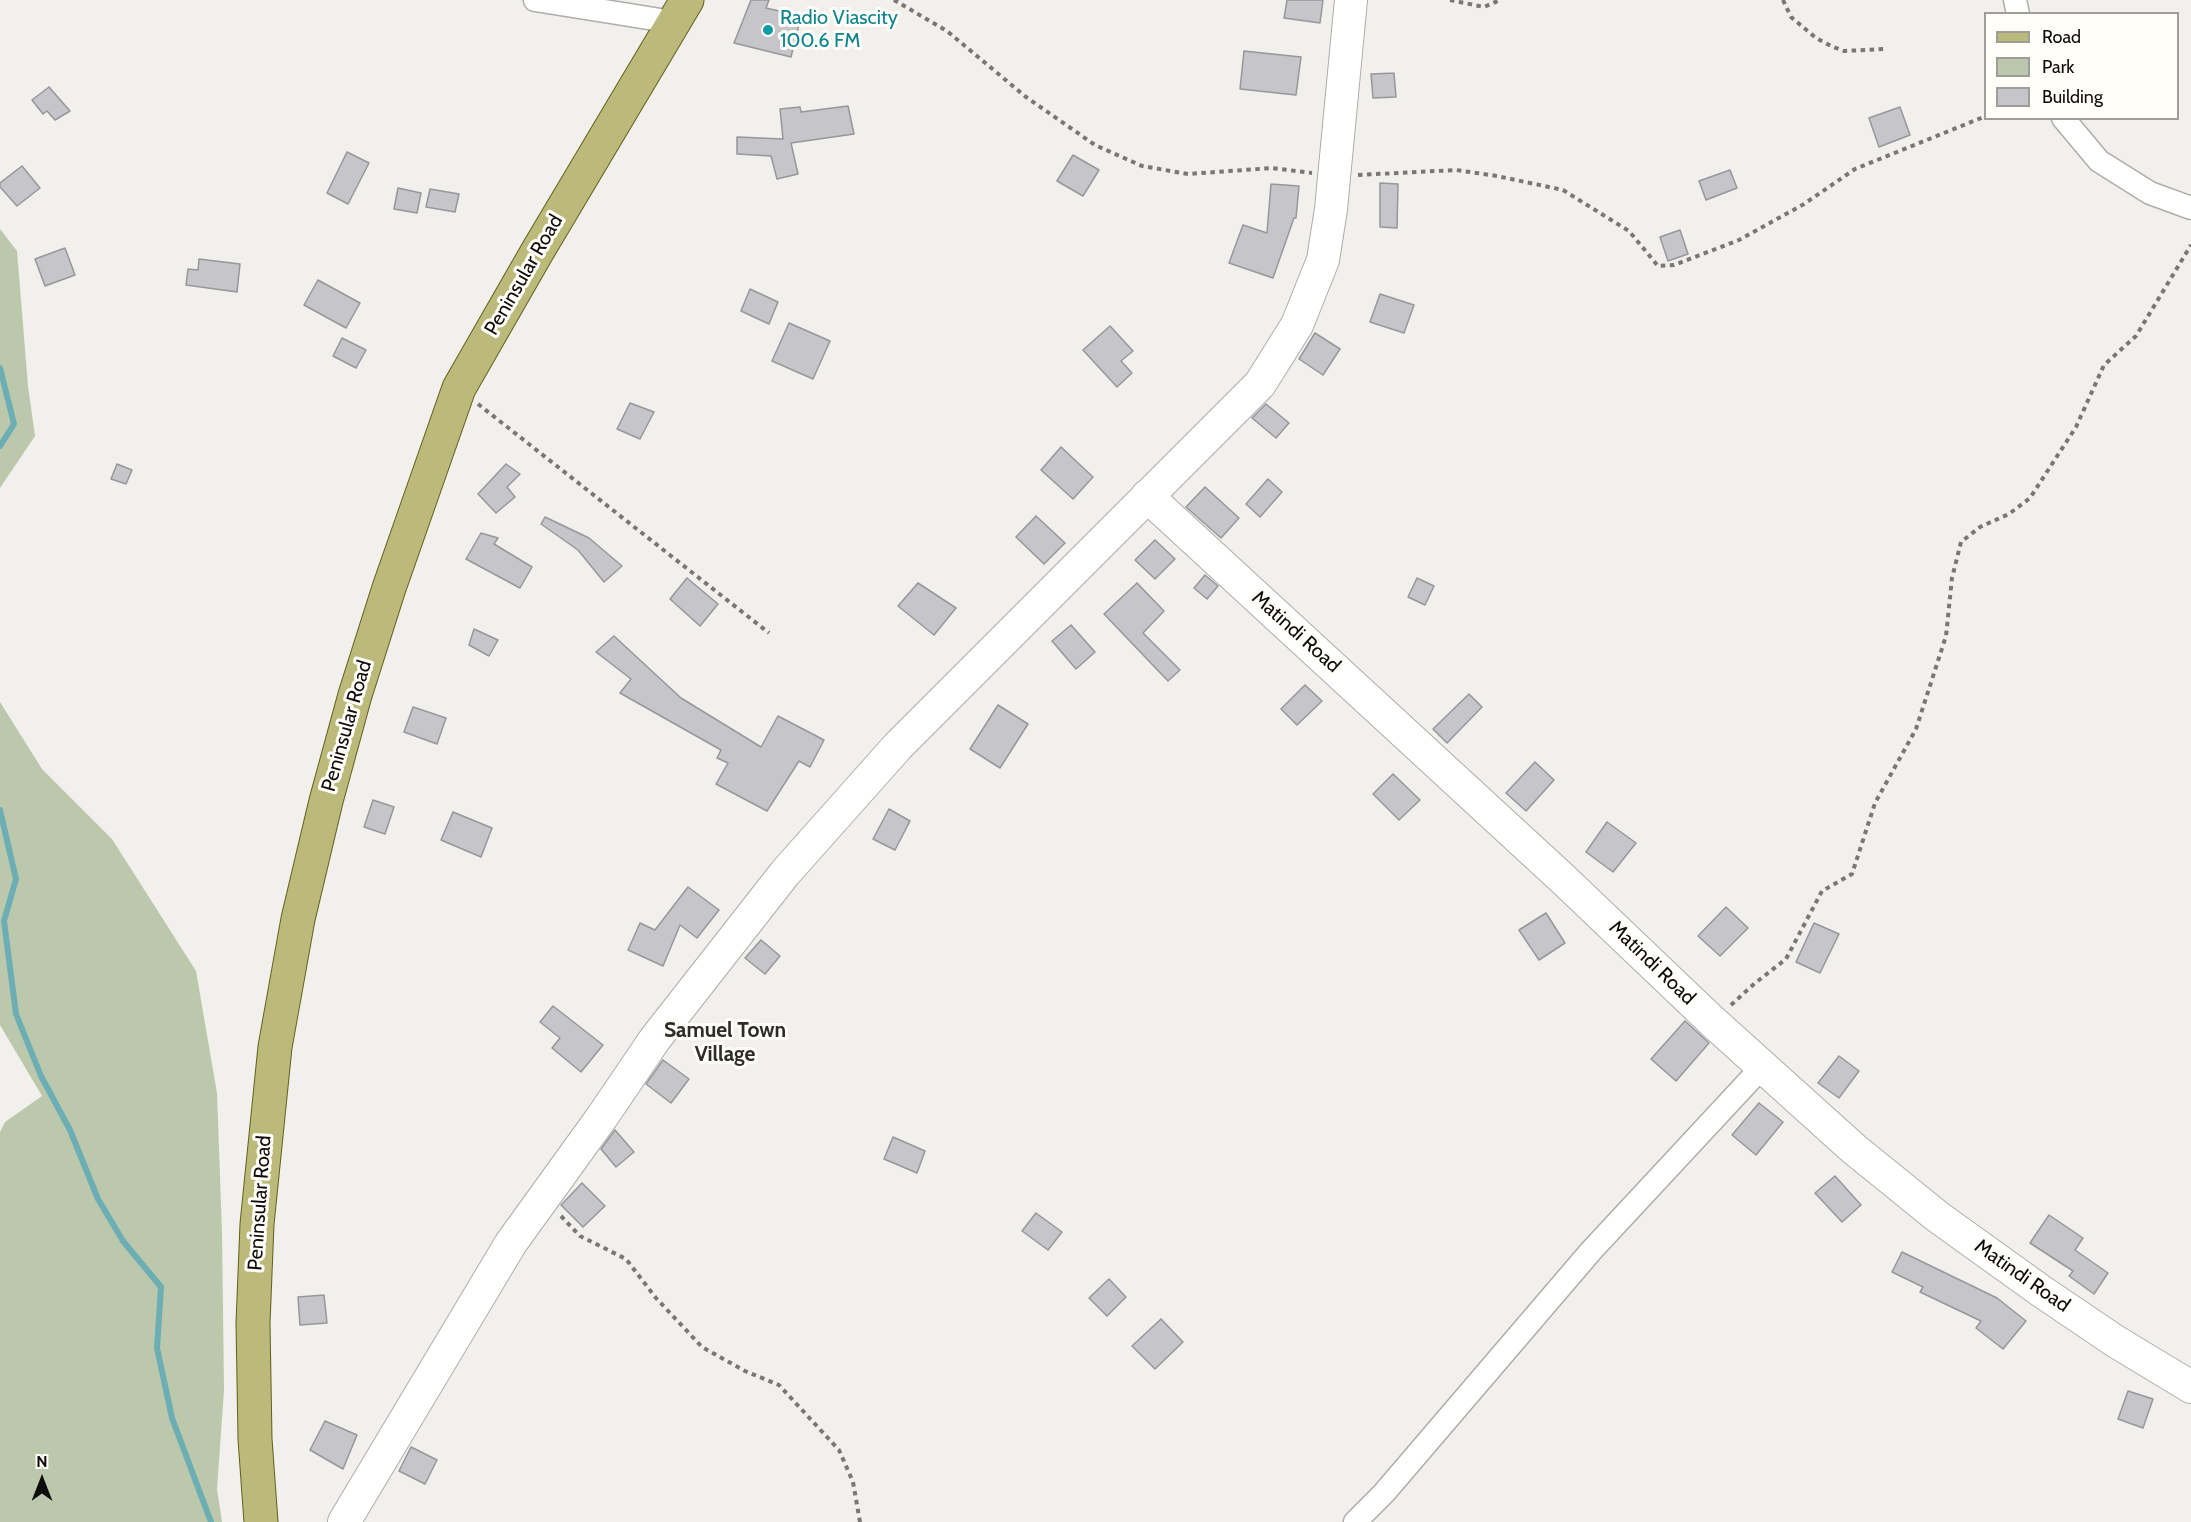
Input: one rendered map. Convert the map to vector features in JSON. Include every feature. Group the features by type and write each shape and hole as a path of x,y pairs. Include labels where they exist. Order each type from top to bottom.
{"main road":[{"name":"Peninsular Road","path":"261,1522 255,1440 253,1323 257,1224 277,1035 298,919 326,801 355,696 389,588 459,388 542,242 680,11"}],"street":[{"path":"535,0 680,11"},
{"path":"344,1522 511,1243 655,1039 785,873 898,746 1260,384 1297,325 1323,261 1331,209 1351,0"},
{"path":"2065,120 2099,161 2150,193 2191,208"},
{"name":"Matindi Road","path":"1147,496 1545,863 1713,1022 1854,1149 1938,1217 2115,1341 2191,1387"},
{"path":"1355,1522 1383,1493 1591,1251 1763,1066"}],"path":[{"path":"894,0 947,31 1026,97 1095,145 1142,166 1188,174 1272,168 1334,176 1456,171 1497,176 1563,190 1629,231 1658,266 1674,265 1738,240 1804,204 1855,169 1984,117"},
{"path":"1450,0 1484,8 1500,0"},
{"path":"1783,0 1791,17 1816,38 1831,46 1844,51 1884,49"},
{"path":"1713,1022 1754,984 1786,959 1822,891 1852,874 1875,803 1916,729 1946,636 1952,578 1961,542 1980,527 2008,514 2030,498 2076,427 2104,365 2136,336 2191,245"},
{"path":"459,388 769,633"},
{"path":"544,1198 580,1236 626,1259 656,1298 702,1347 746,1371 779,1385 839,1450 853,1482 860,1522"}],"green space":[{"path":"0,229 17,251 28,386 35,436 0,488"},
{"path":"0,702 42,769 112,839 196,971 217,1093 224,1390 217,1489 222,1522 0,1522 0,1132 5,1122 42,1096 0,1025"}],"building":[{"name":"Radio Viascity 100.6 FM","path":"751,0 769,0 766,8 801,16 791,57 734,43"},
{"path":"1287,0 1323,0 1320,23 1284,18"},
{"path":"1244,51 1301,57 1296,95 1240,89"},
{"path":"1394,73 1396,97 1373,98 1371,74"},
{"path":"49,87 70,111 55,120 47,111 43,114 32,100"},
{"path":"848,106 854,134 791,143 798,174 777,179 771,156 737,154 737,137 783,139 780,109 800,107 801,112"},
{"path":"1900,107 1910,135 1879,147 1869,118"},
{"path":"347,152 369,163 348,204 327,193"},
{"path":"1073,155 1099,170 1083,196 1057,181"},
{"path":"22,166 40,188 17,206 0,187 0,183"},
{"path":"1730,170 1737,188 1706,200 1699,181"},
{"path":"1380,183 1398,184 1397,228 1380,227"},
{"path":"1271,184 1299,186 1296,218 1294,218 1273,278 1229,263 1243,225 1267,233"},
{"path":"398,188 421,193 417,213 394,209"},
{"path":"430,189 459,194 455,212 426,207"},
{"path":"1680,230 1688,254 1668,261 1660,237"},
{"path":"65,248 75,275 45,286 35,259"},
{"path":"199,259 240,264 237,292 186,285 188,269 198,270"},
{"path":"318,280 360,303 346,328 304,305"},
{"path":"750,289 778,302 769,324 741,311"},
{"path":"1380,294 1414,305 1404,333 1370,322"},
{"path":"789,323 830,341 813,379 772,361"},
{"path":"1110,326 1133,351 1121,361 1132,373 1117,387 1083,350"},
{"path":"1315,333 1340,349 1323,375 1299,359"},
{"path":"342,338 366,350 356,368 333,356"},
{"path":"630,403 654,412 640,439 617,429"},
{"path":"1266,404 1289,423 1276,438 1252,418"},
{"path":"1061,447 1093,477 1073,499 1041,470"},
{"path":"117,464 132,470 126,484 111,479"},
{"path":"506,464 520,474 507,487 515,497 496,513 478,494"},
{"path":"1268,479 1282,492 1260,517 1246,504"},
{"path":"1205,487 1239,518 1221,538 1186,507"},
{"path":"1036,516 1065,543 1044,564 1016,537"},
{"path":"545,517 589,538 622,566 604,582 578,550 541,524"},
{"path":"481,533 498,538 494,544 532,567 520,588 466,559"},
{"path":"1155,540 1175,559 1155,579 1135,560"},
{"path":"1205,575 1218,586 1207,599 1194,588"},
{"path":"687,578 718,604 700,626 670,599"},
{"path":"1417,578 1434,586 1425,605 1408,597"},
{"path":"918,583 956,608 934,635 898,606"},
{"path":"1137,583 1164,611 1143,633 1180,670 1168,681 1104,614"},
{"path":"1071,625 1095,652 1076,669 1052,641"},
{"path":"474,629 498,640 489,656 469,645"},
{"path":"614,636 681,698 761,747 778,716 824,740 810,767 799,761 767,811 716,784 728,763 717,758 721,750 620,693 631,679 596,652"},
{"path":"1305,685 1322,701 1297,725 1281,709"},
{"path":"1469,694 1482,707 1447,743 1433,729"},
{"path":"998,705 1028,724 1000,768 970,749"},
{"path":"413,707 446,718 437,744 404,732"},
{"path":"1535,762 1554,780 1526,811 1506,793"},
{"path":"1393,774 1420,800 1399,820 1373,794"},
{"path":"373,800 394,807 385,834 364,827"},
{"path":"889,809 910,821 895,850 873,839"},
{"path":"453,812 492,828 481,857 441,840"},
{"path":"1607,822 1636,843 1613,872 1586,852"},
{"path":"688,887 719,910 697,938 680,925 663,966 628,950 640,923 655,930"},
{"path":"1726,907 1748,928 1720,956 1698,936"},
{"path":"1546,913 1565,943 1539,960 1519,930"},
{"path":"1814,923 1839,934 1820,973 1796,962"},
{"path":"761,940 780,956 765,974 745,958"},
{"path":"553,1006 603,1045 581,1072 552,1048 560,1038 540,1022"},
{"path":"1685,1021 1709,1043 1676,1081 1651,1059"},
{"path":"1839,1056 1859,1071 1839,1098 1818,1083"},
{"path":"663,1060 689,1079 671,1103 646,1084"},
{"path":"1759,1103 1783,1122 1756,1155 1732,1135"},
{"path":"615,1130 634,1152 616,1167 601,1149"},
{"path":"893,1137 925,1151 917,1173 884,1159"},
{"path":"1835,1176 1861,1205 1842,1222 1815,1193"},
{"path":"582,1183 605,1206 583,1227 561,1205"},
{"path":"1036,1213 1062,1232 1048,1250 1022,1231"},
{"path":"2049,1215 2083,1238 2075,1250 2108,1273 2094,1294 2069,1276 2073,1271 2030,1243"},
{"path":"1902,1252 1997,1298 2026,1321 2003,1349 1976,1328 1981,1321 1920,1292 1923,1287 1892,1272"},
{"path":"1109,1279 1126,1297 1107,1316 1089,1298"},
{"path":"324,1295 327,1323 300,1325 298,1297"},
{"path":"1161,1319 1183,1342 1155,1369 1132,1346"},
{"path":"2128,1391 2153,1399 2143,1428 2118,1419"},
{"path":"325,1421 357,1435 343,1469 310,1450"},
{"path":"411,1447 437,1460 425,1484 399,1471"}],"waterway":[{"path":"0,368 14,424 0,446"},
{"path":"0,810 16,879 4,921 16,1014 41,1076 70,1130 98,1199 123,1241 161,1287 157,1348 172,1418 211,1522"}],"place":[{"name":"Radio Viascity 100.6 FM","path":"768,30"}],"district":[{"name":"Samuel Town Village","path":"725,1043"}]}
